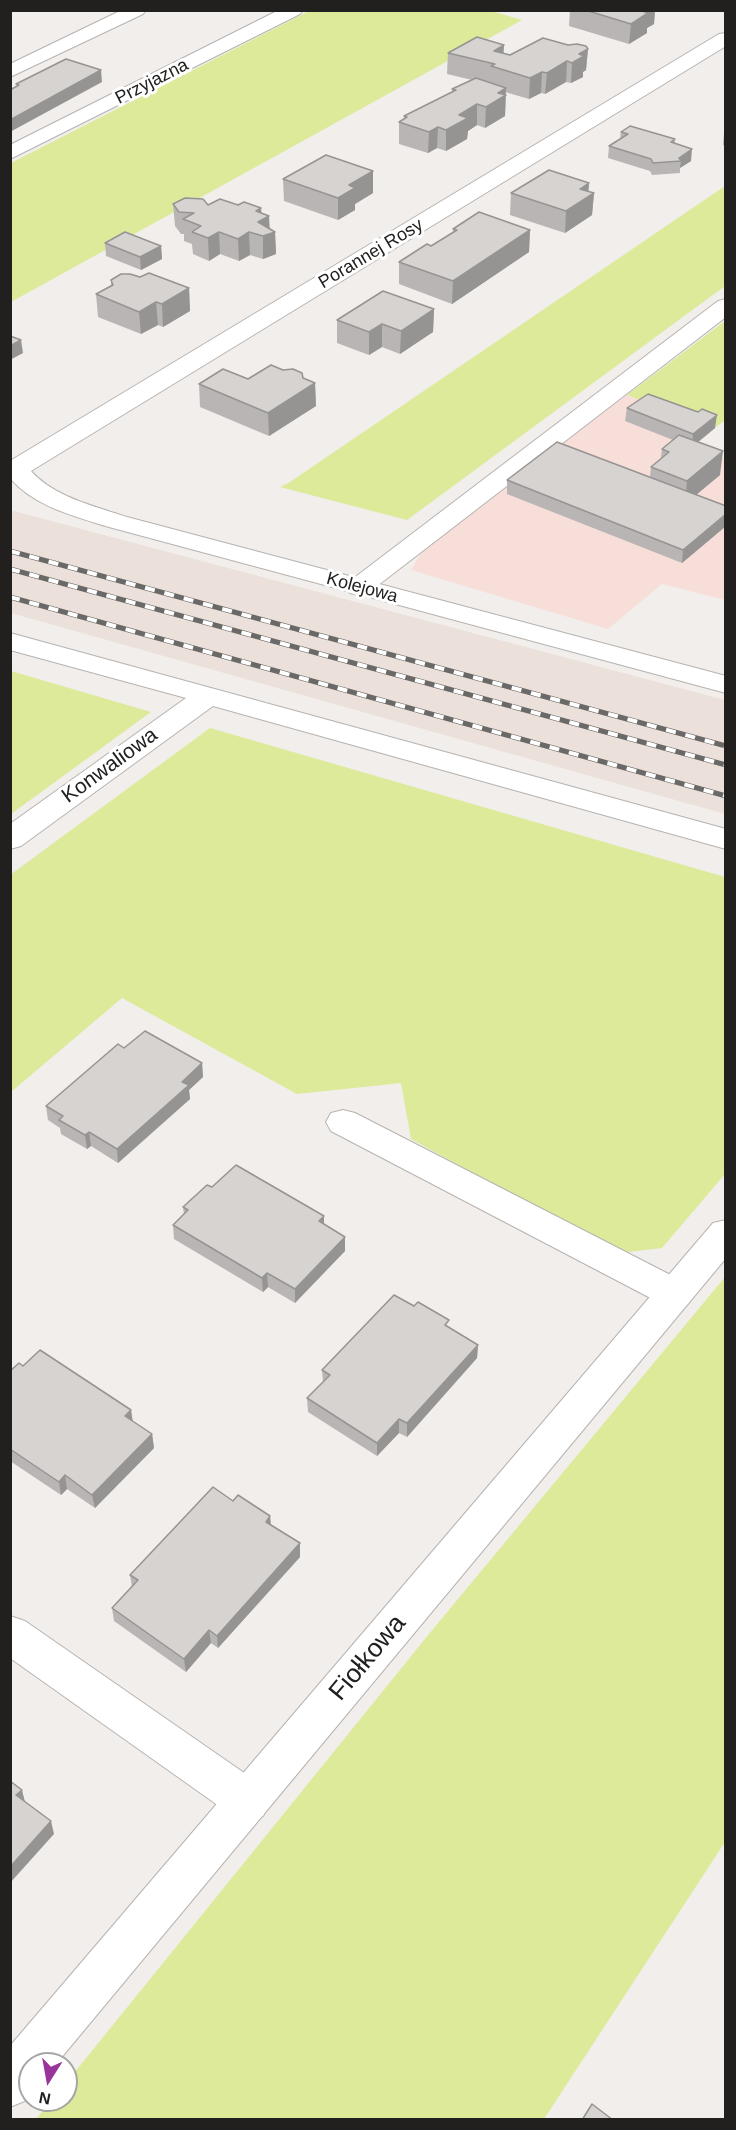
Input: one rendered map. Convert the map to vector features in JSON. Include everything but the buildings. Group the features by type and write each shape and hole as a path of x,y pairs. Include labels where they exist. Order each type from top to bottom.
{"street":[{"path":"10,71 137,10"},
{"name":"Przyjazna","path":"10,153 294,10"},
{"name":"Porannej Rosy","path":"13,468 726,38"},
{"path":"359,587 726,306"},
{"name":"Kolejowa","path":"13,468 32,485 78,510 726,685"},
{"path":"10,640 726,839"},
{"name":"Konwaliowa","path":"10,839 185,711 211,695"},
{"path":"343,1122 675,1294"},
{"name":"Fiołkowa","path":"10,2083 726,1233"},
{"path":"10,1634 248,1801"}],"shaded area":[{"path":"627,395 715,428 692,447 725,459 725,600 662,584 608,629 411,570 424,547"},
{"path":"10,510 725,700 725,814 11,613"}],"green space":[{"path":"488,10 522,20 11,302 11,163 309,11"},
{"path":"725,186 725,286 407,520 280,487 290,482"},
{"path":"725,321 725,420 715,428 627,395"},
{"path":"11,671 151,712 11,814"},
{"path":"210,728 725,877 725,1174 662,1248 619,1253 411,1139 401,1083 297,1094 122,998 11,1092 10,875"},
{"path":"725,1277 725,1842 544,2119 36,2119 42,2112 78,2112 78,2068 429,1634"}],"railway":[{"path":"10,551 726,746"},
{"path":"10,569 726,765"},
{"path":"10,597 726,796"}]}
